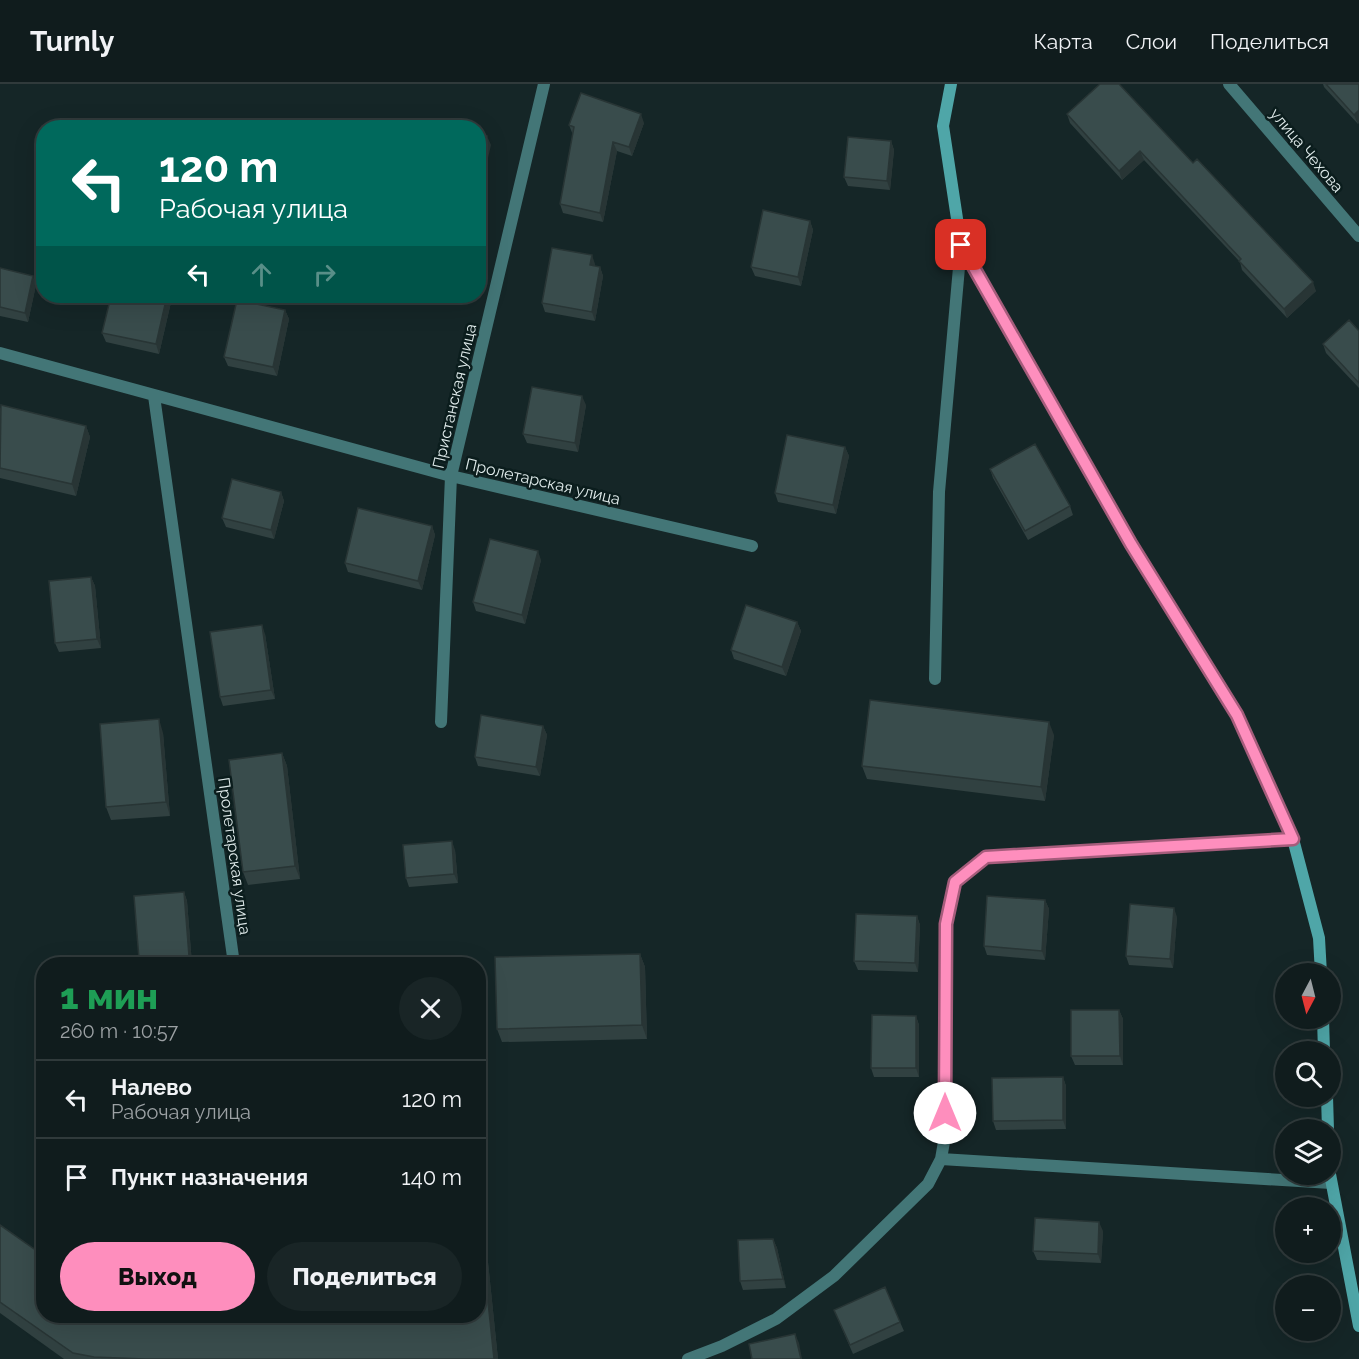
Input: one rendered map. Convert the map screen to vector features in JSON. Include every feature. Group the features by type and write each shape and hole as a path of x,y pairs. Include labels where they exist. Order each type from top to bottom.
{"street":[{"name":"Пристанская улица","path":"441,722 451,476 544,84"},
{"path":"935,679 939,492 961,245 943,126 951,84"},
{"name":"улица Чехова","path":"1229,84 1359,236"},
{"path":"961,245 1131,544 1237,715 1293,839 1319,938 1320,963"},
{"name":"Пролетарская улица","path":"0,353 451,476 752,546"},
{"name":"Пролетарская улица","path":"154,396 233,957"},
{"path":"688,1359 722,1346 776,1319 834,1276 928,1184 941,1160 945,1136 946,924 955,882 986,857 1293,839"},
{"path":"941,1160 1275,1176"},
{"path":"1332,1185 1359,1326"}],"building":[{"path":"1100,84 1119,84 1193,163 1197,159 1313,282 1284,309 1239,261 1241,259 1140,151 1119,171 1067,114"},
{"path":"1326,84 1359,84 1359,110 1354,115"},
{"path":"581,93 641,114 629,147 613,142 600,213 560,204 574,127 569,125"},
{"path":"848,137 891,141 887,181 844,177"},
{"path":"763,210 810,221 798,277 751,267"},
{"path":"552,248 592,255 590,265 600,267 592,312 542,303"},
{"path":"0,268 33,276 25,313 0,307"},
{"path":"109,303 165,303 156,344 102,333"},
{"path":"236,303 251,303 285,310 273,367 224,357"},
{"path":"1349,320 1359,331 1359,383 1323,344"},
{"path":"532,387 582,396 575,443 523,434"},
{"path":"1,405 86,426 72,484 0,468"},
{"path":"787,435 845,447 833,505 775,493"},
{"path":"1035,444 1070,506 1025,531 990,469"},
{"path":"232,479 281,492 271,530 222,518"},
{"path":"358,508 432,526 418,581 345,563"},
{"path":"490,539 538,551 522,615 473,602"},
{"path":"91,577 97,639 55,643 49,581"},
{"path":"746,605 797,622 782,667 731,650"},
{"path":"262,625 271,690 220,697 210,632"},
{"path":"870,700 1049,722 1041,787 862,766"},
{"path":"481,715 543,726 536,767 475,757"},
{"path":"159,719 166,802 106,807 100,724"},
{"path":"282,753 295,866 243,872 229,760"},
{"path":"452,841 454,874 406,878 403,845"},
{"path":"184,892 189,956 139,957 134,896"},
{"path":"987,896 1045,900 1042,951 984,946"},
{"path":"1130,904 1174,908 1170,959 1126,956"},
{"path":"856,914 917,916 915,963 854,961"},
{"path":"640,954 642,1025 497,1029 495,957"},
{"path":"1071,1010 1119,1010 1120,1056 1071,1056"},
{"path":"872,1015 916,1016 916,1068 871,1068"},
{"path":"1063,1077 1063,1120 993,1121 992,1078"},
{"path":"1035,1218 1099,1222 1098,1254 1033,1251"},
{"path":"0,1225 36,1250 36,1323 486,1323 486,1282 494,1359 145,1359 94,1357 73,1353 0,1302"},
{"path":"773,1239 783,1279 740,1281 738,1240"},
{"path":"885,1287 900,1322 850,1345 834,1310"},
{"path":"795,1334 801,1359 752,1359 749,1344"}],"route":[{"path":"945,1113 946,924 955,882 986,857 1293,839 1237,715 1131,544 961,245"}]}
